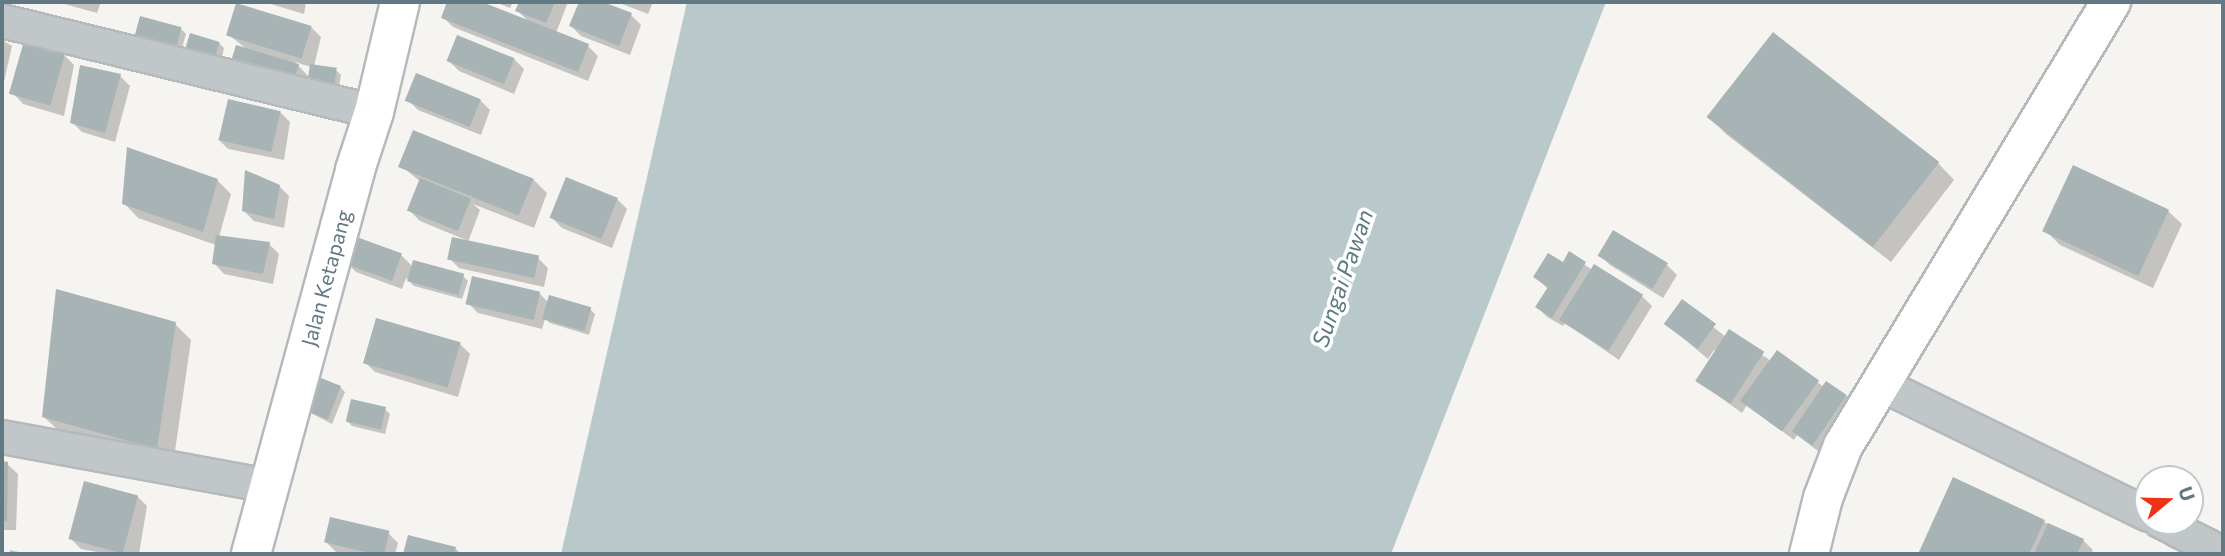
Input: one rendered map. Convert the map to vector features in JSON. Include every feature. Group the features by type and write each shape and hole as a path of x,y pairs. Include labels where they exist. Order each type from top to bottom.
{"main road":[{"name":"Jalan Ketapang","path":"251,554 355,170 374,112 400,2"},
{"path":"1809,554 1834,469 1880,384 2111,2"}],"street":[{"path":"2,21 374,112"},
{"path":"1880,384 2134,508"},
{"path":"2,437 270,486"},
{"path":"2187,535 2223,554"}],"water":[{"name":"Sungai Pawan","path":"687,2 1606,2 1391,554 561,554"}],"building":[{"path":"447,2 482,2 589,44 578,72 441,18"},
{"path":"519,2 555,2 546,23 515,11"},
{"path":"579,2 603,2 632,13 619,46 569,26"},
{"path":"236,3 312,26 302,59 226,36"},
{"path":"140,16 182,27 175,51 134,40"},
{"path":"1773,32 1939,162 1873,247 1707,117"},
{"path":"190,33 220,42 213,63 184,54"},
{"path":"457,35 514,58 504,84 447,61"},
{"path":"24,41 65,53 50,106 9,94"},
{"path":"236,45 299,64 292,86 229,67"},
{"path":"310,64 337,68 334,89 307,85"},
{"path":"80,65 121,74 105,133 70,123"},
{"path":"416,73 481,99 470,127 405,101"},
{"path":"228,99 281,111 271,152 219,140"},
{"path":"413,130 534,179 519,216 398,167"},
{"path":"127,147 218,179 203,232 122,204"},
{"path":"2073,165 2169,210 2138,276 2042,231"},
{"path":"245,170 280,185 274,219 242,211"},
{"path":"566,177 618,198 601,239 550,218"},
{"path":"420,178 471,199 458,231 407,210"},
{"path":"1613,230 1668,263 1652,289 1598,256"},
{"path":"216,235 270,242 263,274 212,264"},
{"path":"354,236 402,253 392,281 344,263"},
{"path":"452,237 539,256 534,278 447,259"},
{"path":"1569,251 1586,262 1552,318 1535,307 1548,287 1533,277 1548,253 1563,262"},
{"path":"413,260 464,274 459,295 407,281"},
{"path":"1594,264 1643,295 1608,351 1559,320"},
{"path":"472,276 540,292 534,320 465,304"},
{"path":"56,289 176,322 157,449 42,417"},
{"path":"549,295 591,307 584,331 542,319"},
{"path":"1682,299 1716,324 1698,349 1664,324"},
{"path":"376,318 461,342 448,387 363,363"},
{"path":"1729,329 1764,352 1730,404 1695,381"},
{"path":"1777,350 1819,381 1782,432 1740,401"},
{"path":"316,376 341,386 328,419 303,409"},
{"path":"1826,381 1847,395 1813,446 1792,432"},
{"path":"351,399 386,407 381,430 346,421"},
{"path":"2,461 8,462 7,521 2,521"},
{"path":"1953,477 2045,520 2029,554 1918,554"},
{"path":"84,481 138,495 123,553 68,539"},
{"path":"330,517 389,531 384,554 324,542"},
{"path":"2048,523 2084,539 2077,554 2034,554"},
{"path":"408,535 456,547 454,554 403,554"}]}
